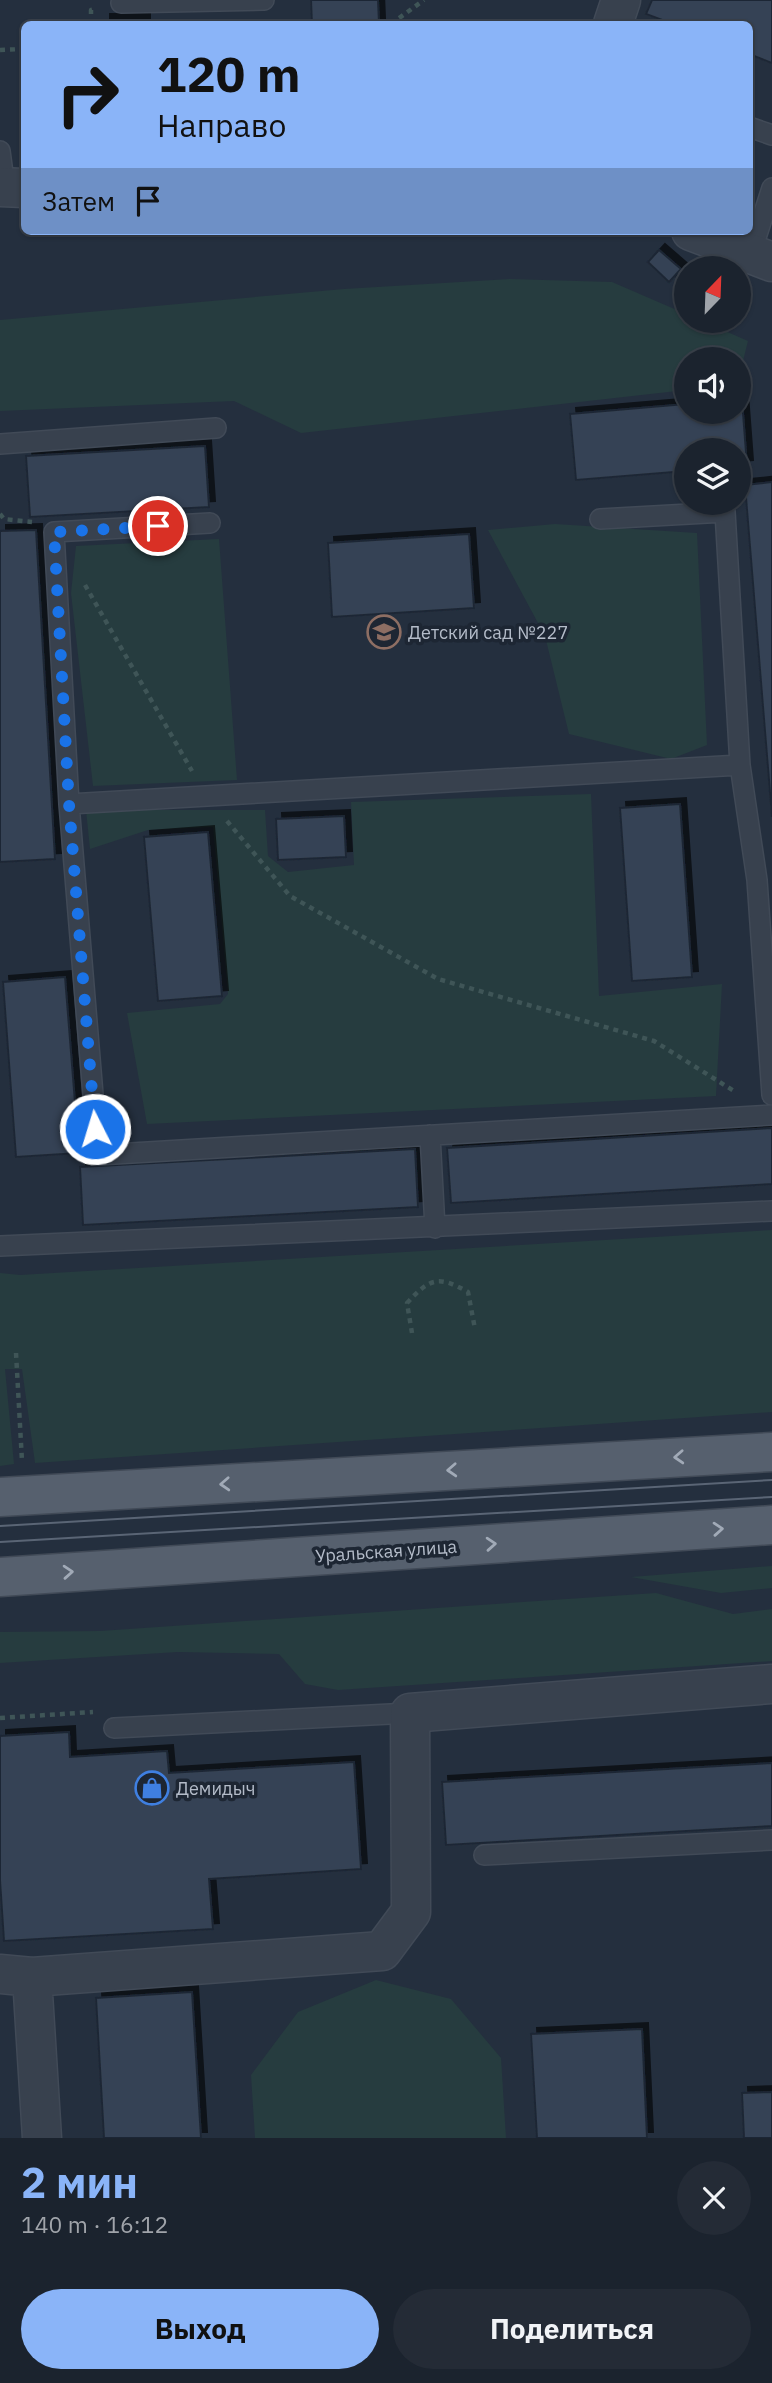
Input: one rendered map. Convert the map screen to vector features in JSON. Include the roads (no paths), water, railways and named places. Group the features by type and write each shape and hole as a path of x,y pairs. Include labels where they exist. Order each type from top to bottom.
{"main road":[{"path":"11,1485 772,1452"},
{"name":"Уральская улица","path":"0,1577 772,1525"}],"street":[{"path":"614,21 621,0"},
{"path":"701,235 761,258"},
{"path":"42,2138 16,1975 382,1951 411,1912 410,1713 772,1684"}],"lane":[{"path":"121,3 264,0"},
{"path":"753,128 772,135"},
{"path":"761,258 772,188"},
{"path":"0,444 216,428"},
{"path":"600,519 725,512 740,765 765,880 772,1095"},
{"path":"210,523 54,532 69,804 97,1155 772,1115"},
{"path":"69,804 740,765"},
{"path":"430,1135 435,1228"},
{"path":"0,1246 772,1211"},
{"path":"114,1728 410,1713"},
{"path":"484,1855 772,1840"}],"tram line":[{"path":"0,1526 772,1480"},
{"path":"0,1542 772,1497"}],"place":[{"name":"Детский сад №227","path":"384,632"},
{"name":"Демидыч","path":"152,1788"}]}
